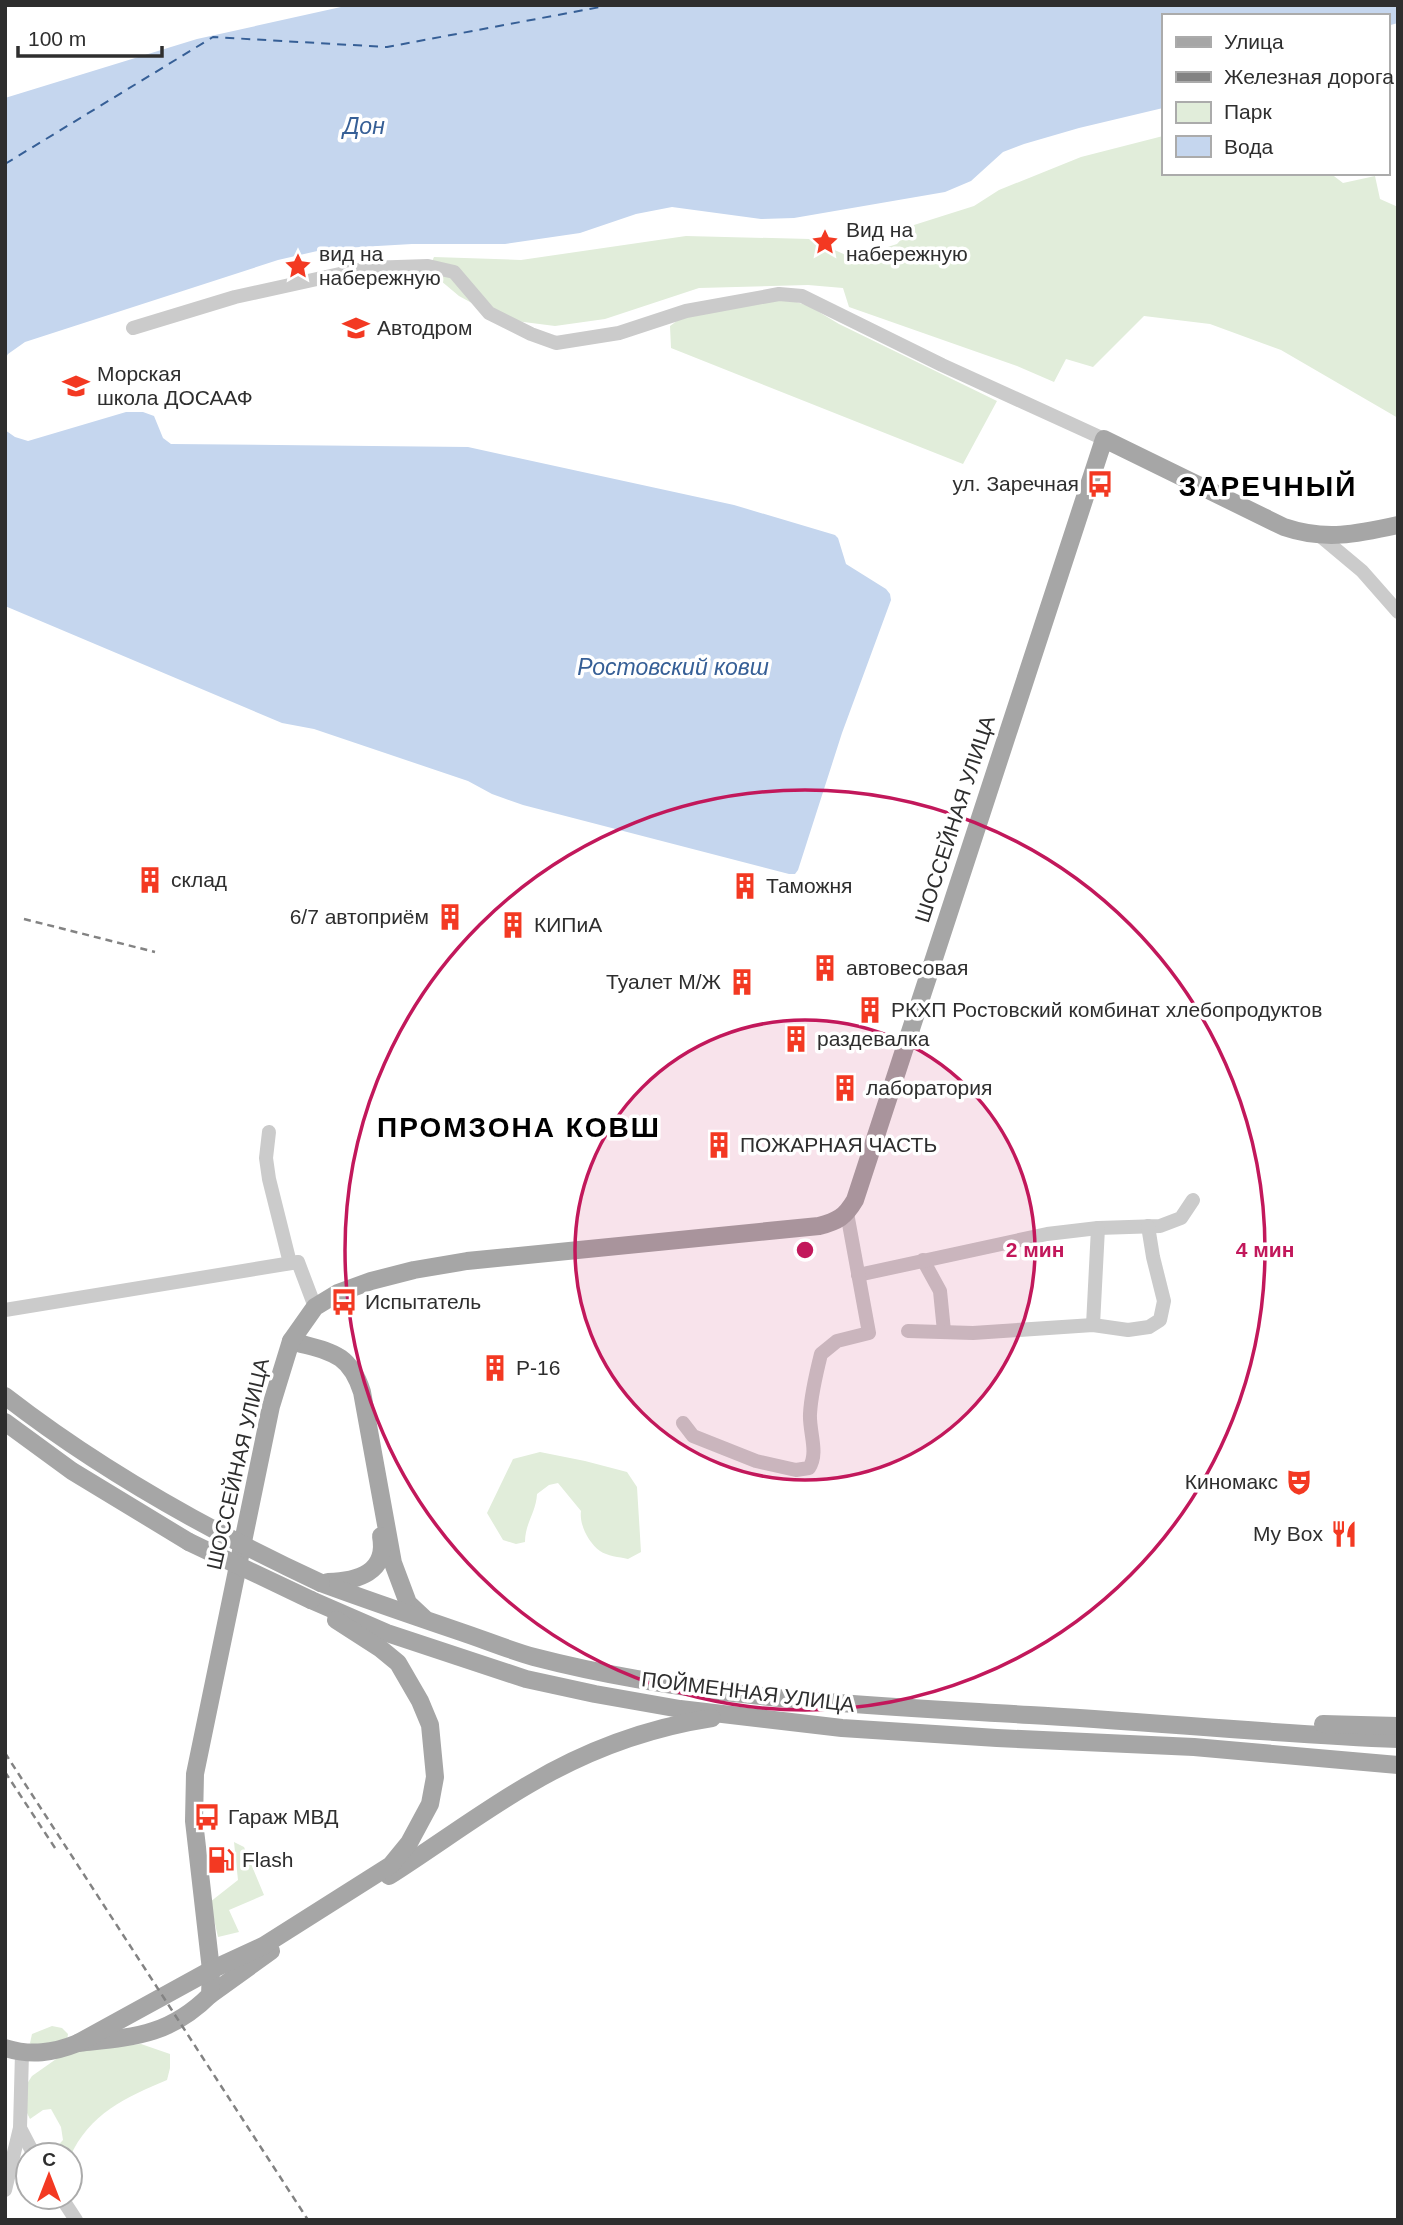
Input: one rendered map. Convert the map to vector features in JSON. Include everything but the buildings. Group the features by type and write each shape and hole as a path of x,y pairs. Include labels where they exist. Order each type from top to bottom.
{"main road":[{"path":"1104,439 1301,533 1350,536 1398,525"},
{"name":"ШОССЕЙНАЯ УЛИЦА","path":"211,1970 194,1821 195,1774 269,1417 289,1347 315,1307 338,1293 421,1269 467,1261 819,1226 837,1222 848,1213 1104,439"},
{"path":"289,1347 337,1365 348,1378 355,1397 383,1545 381,1558 375,1567 362,1577 321,1583"},
{"path":"289,1347 341,1358 355,1372 362,1392 393,1563 408,1603 426,1620"},
{"name":"ПОЙМЕННАЯ УЛИЦА","path":"5,1396 83,1454 210,1530 321,1583 532,1656 601,1672 677,1685 843,1704 1184,1725"},
{"path":"5,1422 72,1471 189,1542 313,1601 319,1609 381,1649 397,1663 411,1684 430,1725 435,1777 430,1804 410,1843 391,1865 263,1946 211,1970 78,2043 55,2052 14,2051"},
{"name":"ПОЙМЕННАЯ УЛИЦА","path":"313,1601 387,1633 526,1679 680,1709 842,1728 1194,1747 1398,1765"},
{"path":"78,2043 164,2029 194,2012 210,1995 270,1951 526,1786 567,1763 653,1729 712,1718 779,1719"},
{"path":"1184,1725 1227,1721 1398,1726"},
{"path":"1184,1725 1282,1734 1398,1739"},
{"path":"211,1970 234,1978"},
{"path":"210,1995 211,1970"}],"street":[{"path":"133,328 235,298 367,268 428,267 454,272 489,313 531,334 556,342 619,333 686,311 779,294 802,296 942,365 1104,439"},
{"path":"1319,535 1362,571 1398,612"},
{"path":"269,1132 266,1158 269,1179 294,1262 315,1307"},
{"path":"858,1275 1047,1234 1098,1228 1168,1225 1181,1218 1193,1200"},
{"path":"683,1423 693,1436 756,1461 796,1470 809,1468 814,1460 811,1404 821,1354 837,1341 869,1333 848,1213"},
{"path":"908,1331 973,1333 1093,1325 1128,1330 1149,1327 1160,1320 1164,1301 1148,1226"},
{"path":"1093,1325 1098,1228"},
{"path":"923,1260 940,1291 944,1331"},
{"path":"5,1310 294,1262"},
{"path":"5,2190 20,2128 14,2051"},
{"path":"20,2128 27,2141"}],"green space":[{"path":"1162,136 1162,175 1333,175 1343,183 1375,176 1380,199 1398,207 1398,418 1281,350 1210,324 1144,316 1093,367 1066,359 1054,382 1017,366 849,307 843,288 808,285 699,288 605,319 555,326 501,319 459,296 428,270 434,257 521,260 686,236 810,239 848,256 869,253 897,244 914,225 974,206 999,190 1081,157"},
{"path":"790,300 809,306 839,324 997,401 963,464 671,348 670,326 685,315 759,301"},
{"path":"540,1452 627,1472 637,1487 641,1552 628,1559 600,1551 586,1533 581,1511 558,1483 549,1485 537,1494 525,1542 516,1544 503,1540 487,1513 513,1459"},
{"path":"234,1842 244,1847 264,1895 229,1910 239,1932 218,1937 210,1902 238,1880"},
{"path":"52,2026 62,2028 68,2034 67,2040 33,2047 30,2043 32,2034"},
{"path":"141,2044 170,2054 170,2068 167,2080 123,2100 98,2118 79,2141 62,2141 61,2127 51,2109 43,2110 30,2119 25,2109 23,2090 32,2076 69,2050"}],"water":[{"name":"Дон","path":"350,5 1398,5 1398,23 1389,25 1389,14 1162,14 1162,108 1079,128 1003,152 971,181 945,192 794,218 761,219 672,207 636,214 580,233 505,244 412,244 326,249 278,260 25,342 5,359 5,98 197,39"},
{"name":"Ростовский ковш","path":"126,412 143,412 154,416 163,438 171,444 468,447 734,505 835,535 846,564 886,589 891,600 842,733 798,870 795,874 789,874 523,805 492,794 468,781 314,729 282,723 5,606 5,430 28,441"}],"ferry route":[{"path":"5,164 213,37 387,47 611,5"}],"railway":[{"path":"24,919 155,952"},
{"path":"5,1753 308,2220"},
{"path":"5,1772 57,1851"}],"place":[{"name":"Вид на набережную","path":"825,242"},
{"name":"вид на набережную","path":"298,266"},
{"name":"Автодром","path":"356,328"},
{"name":"Морская школа ДОСААФ","path":"76,386"},
{"name":"ул. Заречная","path":"1100,484"},
{"name":"склад","path":"150,880"},
{"name":"Таможня","path":"745,886"},
{"name":"6/7 автоприём","path":"450,917"},
{"name":"КИПиА","path":"513,925"},
{"name":"автовесовая","path":"825,968"},
{"name":"Туалет М/Ж","path":"742,982"},
{"name":"РКХП Ростовский комбинат хлебопродуктов","path":"870,1010"},
{"name":"раздевалка","path":"796,1039"},
{"name":"лаборатория","path":"845,1088"},
{"name":"ПОЖАРНАЯ ЧАСТЬ","path":"719,1145"},
{"name":"Испытатель","path":"344,1302"},
{"name":"Р-16","path":"495,1368"},
{"name":"Киномакс","path":"1299,1482"},
{"name":"My Box","path":"1344,1534"},
{"name":"Гараж МВД","path":"207,1817"},
{"name":"Flash","path":"221,1860"}],"district":[{"name":"ЗАРЕЧНЫЙ","path":"1268,486"},
{"name":"ПРОМЗОНА КОВШ","path":"519,1127"}]}
